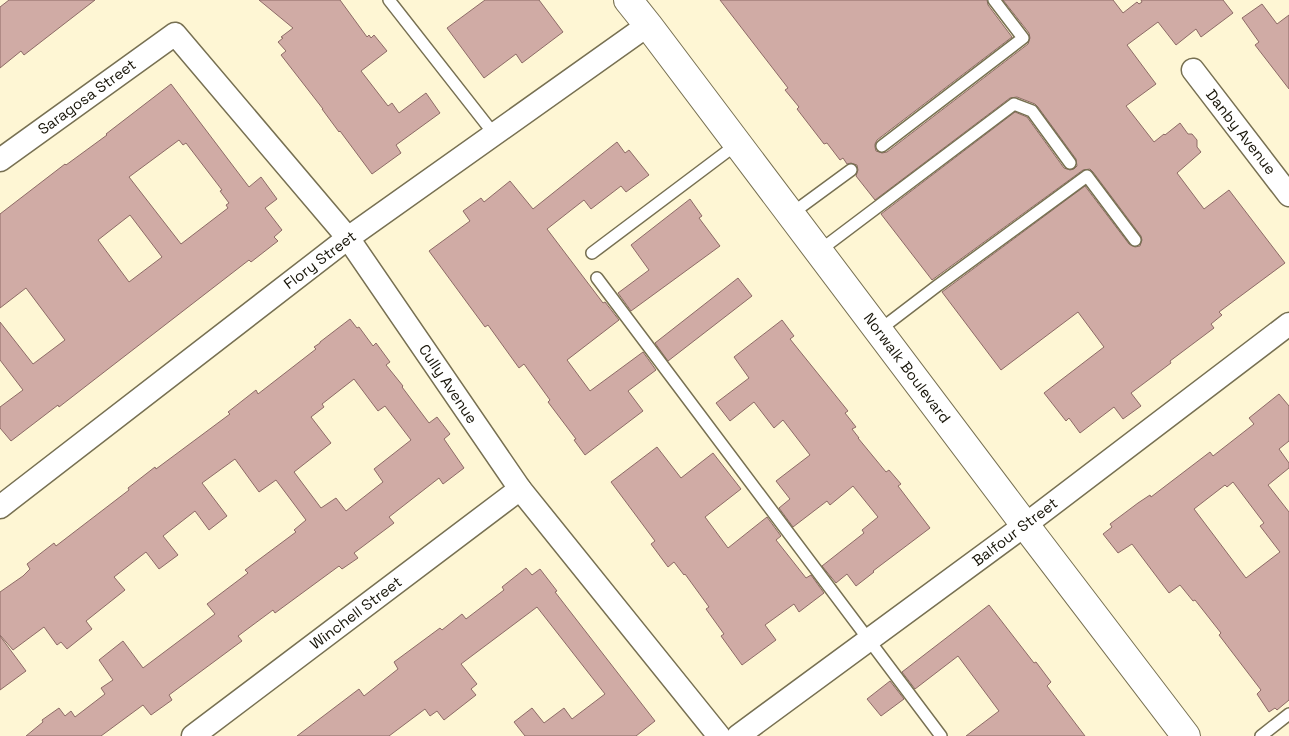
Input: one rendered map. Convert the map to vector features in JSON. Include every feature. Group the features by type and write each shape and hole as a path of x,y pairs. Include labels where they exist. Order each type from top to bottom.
{"main road":[{"name":"Norwalk Boulevard","path":"629,0 1186,736"}],"street":[{"name":"Flory Street","path":"0,507 348,238 648,25"},
{"name":"Saragosa Street","path":"0,160 175,34"},
{"name":"Cully Avenue","path":"175,34 348,238 520,489 719,736"},
{"name":"Danby Avenue","path":"1193,70 1289,195"},
{"name":"Balfour Street","path":"738,736 1025,525 1289,324"},
{"name":"Winchell Street","path":"193,736 520,489"}],"lane":[{"path":"389,0 494,134"},
{"path":"882,146 1023,38 994,0"},
{"path":"819,251 1014,104 1032,111 1070,164"},
{"path":"592,253 738,144"},
{"path":"791,214 851,170"},
{"path":"878,331 1087,176 1135,240"},
{"path":"597,278 941,736"},
{"path":"1261,736 1289,714"}],"building":[{"path":"9,0 95,0 24,55 21,51 0,68 0,7"},
{"path":"259,0 340,0 367,37 369,35 371,38 374,35 387,51 361,71 388,106 392,103 399,113 426,93 440,113 396,145 401,153 372,174 281,55 286,51 278,42 283,38 281,37 293,28"},
{"path":"485,0 539,0 563,32 522,63 516,54 484,78 447,28"},
{"path":"720,0 987,0 988,5 1012,37 877,140 875,144 876,151 882,153 887,152 1028,44 1029,33 1003,0 1113,0 1123,13 1137,2 1139,4 1142,2 1141,0 1223,0 1233,13 1201,37 1196,29 1176,45 1158,22 1127,45 1156,84 1126,106 1154,142 1180,123 1188,134 1192,134 1197,140 1197,147 1201,152 1177,173 1204,209 1229,190 1285,263 1219,312 1222,315 1211,324 1214,328 1131,393 1141,406 1123,419 1114,407 1080,433 1069,418 1066,421 1044,393 1104,347 1078,312 1001,370 942,292 1085,186 1129,244 1135,247 1140,246 1141,236 1093,172 1090,169 1083,170 932,280 881,214 1015,112 1027,117 1064,168 1074,169 1077,166 1076,159 1038,107 1017,97 1010,98 875,200 856,176 857,165 847,164 843,158 840,160 827,143 824,144 797,109 799,107 785,90 788,88"},
{"path":"1262,4 1277,24 1289,15 1289,89 1255,45 1259,42 1242,18"},
{"path":"171,84 249,187 261,177 277,199 265,208 282,230 274,237 278,241 251,262 249,260 59,407 58,405 11,441 0,428 0,407 23,390 0,360 0,322 33,364 65,340 26,288 0,308 0,214","holes":["179,140 183,145 186,143 222,190 220,191 229,203 226,205 228,208 181,244 129,177","130,215 162,257 129,282 98,240"]},
{"path":"617,142 625,153 629,150 649,175 626,192 621,186 591,209 584,200 547,229 603,303 605,302 619,320 567,360 590,391 643,352 656,370 628,391 643,411 585,455 574,440 576,439 548,402 550,400 524,364 519,368 488,325 485,327 429,251 470,221 463,211 481,198 484,202 510,181 533,209"},
{"path":"690,199 702,216 699,218 720,246 631,311 618,293 649,270 631,245"},
{"path":"738,278 752,296 668,361 655,343"},
{"path":"350,319 357,328 359,327 373,346 376,343 390,362 386,365 429,423 437,417 450,434 444,439 464,468 443,484 439,478 389,517 394,523 354,553 358,558 342,569 339,566 275,613 273,610 238,636 242,641 169,695 172,700 151,715 143,705 101,736 26,736 43,722 42,720 59,708 65,716 71,711 75,717 105,694 101,688 113,680 99,660 123,641 143,668 215,614 207,604 248,573 245,570 296,532 294,530 306,520 276,480 259,492 235,459 202,483 227,516 209,530 195,511 163,536 178,555 159,569 146,552 114,577 125,590 86,621 92,629 67,649 61,642 57,645 44,627 13,650 0,635 0,592 30,569 27,564 54,543 56,546 129,490 128,488 155,467 156,469 230,414 228,412 256,390 258,394 316,349 314,347","holes":["354,379 378,411 385,406 411,440 374,469 383,482 346,511 336,498 321,508 294,472 331,443 311,417 324,407 322,404"]},
{"path":"782,320 794,336 790,339 848,411 845,413 856,427 852,429 858,438 886,472 889,470 901,484 898,486 930,528 856,586 847,574 836,583 822,566 864,533 862,530 878,517 853,486 830,505 827,501 793,527 779,508 790,499 776,481 810,455 783,420 774,428 754,402 730,421 716,403 749,378 734,357"},
{"path":"1279,394 1289,406 1289,441 1279,449 1289,463 1289,468 1268,485 1289,512 1289,700 1277,710 1275,708 1269,712 1257,694 1261,690 1195,600 1193,601 1180,585 1169,593 1132,544 1118,553 1103,534 1112,527 1110,524 1138,503 1150,495 1151,497 1210,452 1213,456 1254,424 1249,418","holes":["1233,482 1264,523 1260,526 1280,552 1246,578 1194,509 1225,485 1227,487"]},
{"path":"657,447 681,478 713,453 741,489 705,517 728,548 767,517 781,536 776,540 806,578 811,575 824,593 799,612 794,604 765,625 776,640 742,665 721,636 724,634 706,609 709,607 674,562 668,567 651,544 655,541 611,482"},
{"path":"526,568 532,575 540,569 557,591 555,592 655,721 636,736 525,736 514,722 532,708 544,723 564,708 572,719 605,694 537,607 461,664 477,684 471,689 476,695 444,720 437,711 430,716 425,709 389,736 297,736 359,689 364,696 398,669 394,662 440,628 442,630 462,614 466,619 504,590 502,587"},
{"path":"989,605 1051,682 1047,686 1085,736 966,736 999,711 958,656 915,689 902,672"},
{"path":"0,636 26,671 0,690"},
{"path":"890,681 904,699 881,716 867,699"}]}
